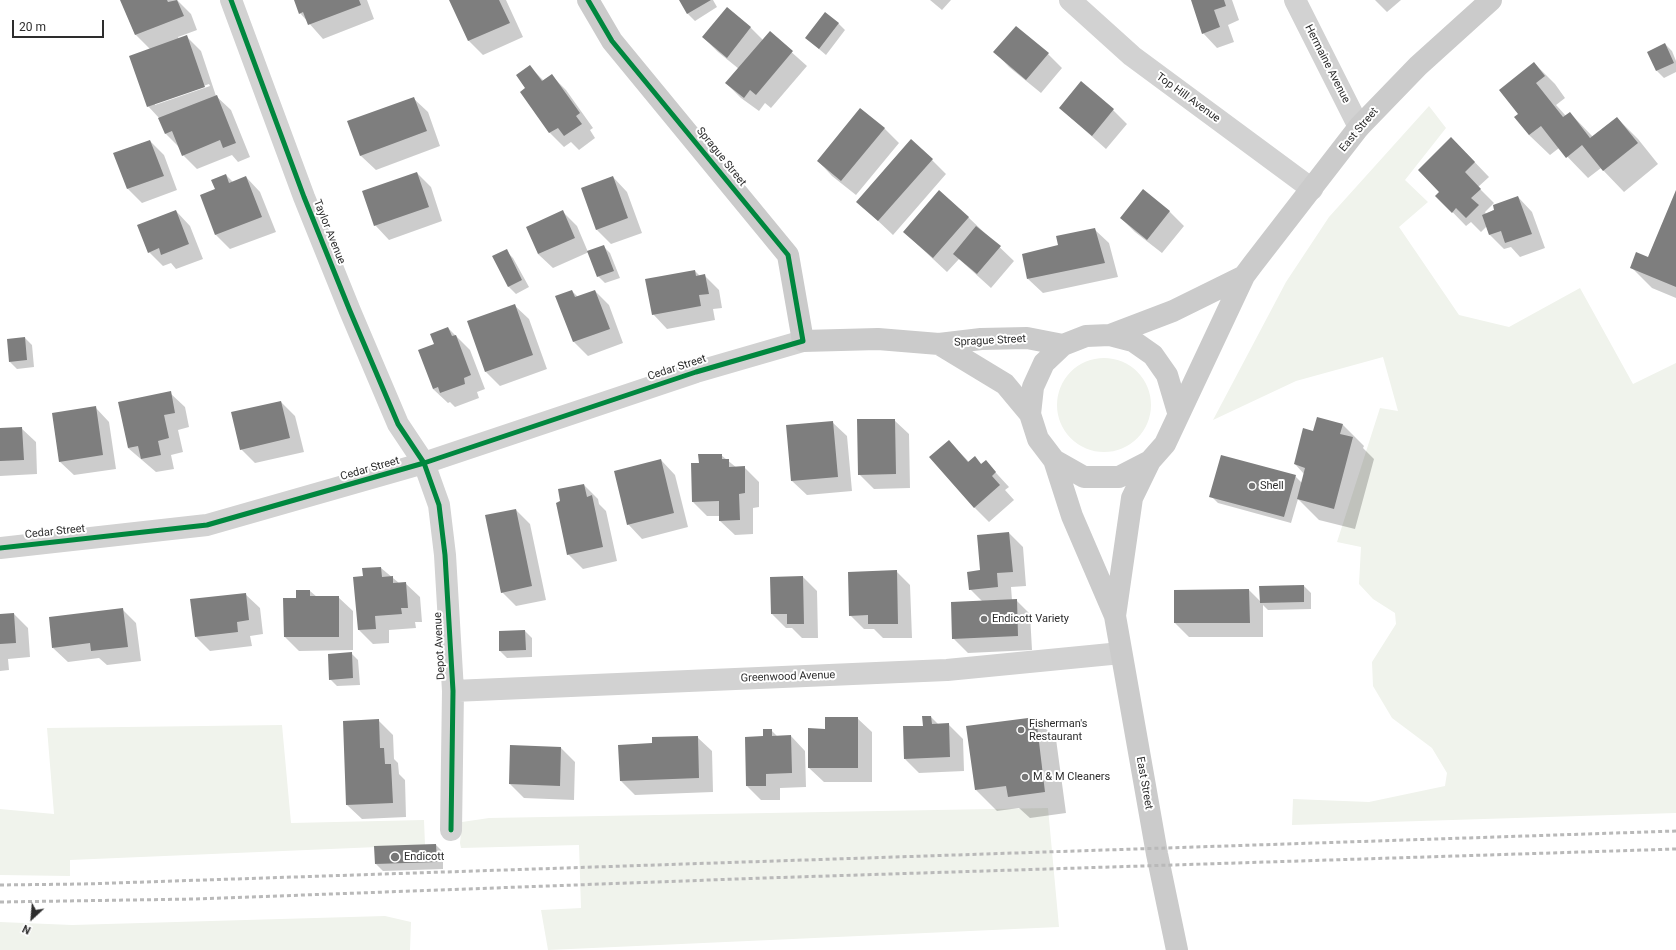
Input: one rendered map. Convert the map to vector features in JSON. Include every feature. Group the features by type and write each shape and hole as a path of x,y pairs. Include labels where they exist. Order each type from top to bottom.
{"main road":[{"name":"Sprague Street","path":"588,0 612,41 788,255 803,341 878,340 939,344 980,339 1027,338 1064,346"},
{"name":"East Street","path":"1115,616 1132,498 1150,461 1164,444 1244,276 1312,190 1359,127 1418,66 1491,0"},
{"name":"East Street","path":"1110,335 1172,311 1244,276"},
{"path":"1150,461 1119,477 1084,476 1054,460 1038,439 1030,414 1033,387 1044,363 1064,346 1086,336 1110,335 1133,342 1153,355 1168,375 1178,412"},
{"name":"Sprague Street","path":"939,344 1005,384 1030,414"},
{"name":"East Street","path":"1054,460 1072,516 1115,616 1157,854 1177,950"}],"street":[{"name":"Taylor Avenue","path":"231,0 304,197 350,311 398,424 424,463"},
{"name":"Top Hill Avenue","path":"1070,0 1132,56 1312,190"},
{"name":"Hermaine Avenue","path":"1295,0 1359,127"},
{"name":"Cedar Street","path":"0,548 207,525 424,463 696,372 803,341"},
{"name":"Depot Avenue","path":"424,463 438,505 445,555 453,691 450,830"},
{"name":"Greenwood Avenue","path":"453,691 947,670 1121,653"}],"shaded area":[{"path":"1429,106 1446,128 1405,180 1428,202 1399,227 1459,315 1509,327 1580,288 1633,384 1676,363 1676,813 1292,825 1293,799 1369,802 1445,786 1447,773 1432,748 1392,718 1373,686 1372,662 1396,624 1395,613 1373,599 1359,584 1361,547 1337,542 1380,408 1398,411 1383,357 1296,381 1213,420 1286,282 1329,217"},
{"path":"1104,358 1122,362 1137,372 1147,387 1151,405 1147,423 1137,438 1122,448 1104,452 1086,448 1071,438 1061,423 1057,405 1061,387 1071,372 1086,362"},
{"path":"282,725 291,823 424,820 425,845 70,860 70,876 0,875 0,809 54,814 47,728"},
{"path":"1048,808 1059,927 548,950 541,910 581,908 579,845 461,848 460,843 462,822 489,818"},
{"path":"385,916 411,922 410,950 0,950 0,922 72,925"}],"building":[{"path":"120,0 167,0 168,2 177,0 184,16 135,35"},
{"path":"294,0 359,0 361,5 308,25 303,12 299,14"},
{"path":"449,0 499,0 510,23 468,41"},
{"path":"679,0 711,0 687,14"},
{"path":"1191,0 1224,0 1226,6 1214,10 1220,27 1202,34"},
{"path":"727,7 751,27 727,58 702,37"},
{"path":"825,12 839,23 819,49 805,38"},
{"path":"1016,26 1049,53 1026,80 993,52"},
{"path":"770,31 793,51 756,95 750,90 744,98 725,83"},
{"path":"187,35 205,87 147,107 129,56"},
{"path":"1665,43 1674,63 1656,71 1647,52"},
{"path":"1534,62 1545,76 1536,83 1563,117 1570,112 1590,138 1617,117 1638,143 1603,171 1582,145 1566,158 1541,126 1529,135 1514,117 1518,114 1499,90"},
{"path":"530,65 542,81 552,74 580,113 576,116 582,124 564,136 558,128 549,133 520,92 525,88 516,75"},
{"path":"1081,81 1114,109 1092,136 1059,108"},
{"path":"217,95 236,143 223,148 220,140 182,156 172,131 165,134 158,118"},
{"path":"414,97 427,131 360,156 347,121"},
{"path":"860,108 885,128 841,181 817,161"},
{"path":"1451,137 1475,162 1465,172 1481,189 1471,198 1479,205 1466,218 1456,208 1452,213 1435,196 1439,192 1418,170"},
{"path":"911,139 933,159 878,221 856,202"},
{"path":"150,140 164,176 127,189 113,153"},
{"path":"417,172 429,207 374,226 362,191"},
{"path":"226,174 229,183 246,176 262,217 215,235 200,195 215,189 211,180"},
{"path":"613,176 628,218 596,230 581,188"},
{"path":"1143,189 1170,211 1147,240 1120,218"},
{"path":"939,190 969,217 933,258 903,232"},
{"path":"1676,190 1676,287 1630,268 1636,252 1648,257"},
{"path":"1518,196 1532,234 1505,243 1501,231 1489,235 1482,215 1494,210 1493,205"},
{"path":"176,210 189,244 161,255 159,248 148,253 137,225"},
{"path":"563,210 575,238 538,254 526,227"},
{"path":"976,226 1001,246 977,274 953,254"},
{"path":"1095,228 1105,263 1027,279 1022,254 1058,245 1056,236"},
{"path":"604,245 614,271 597,277 587,251"},
{"path":"507,249 522,280 508,287 492,256"},
{"path":"695,270 696,276 705,274 709,294 699,295 701,306 652,315 645,279"},
{"path":"572,290 575,297 595,290 610,329 573,342 555,296"},
{"path":"515,304 533,355 485,372 467,321"},
{"path":"448,327 452,336 456,335 471,375 464,378 465,384 440,393 438,387 433,389 418,350 434,344 430,334"},
{"path":"25,337 27,360 9,362 7,339"},
{"path":"171,391 175,413 164,415 169,438 158,441 161,455 141,459 138,446 128,448 118,402"},
{"path":"281,401 290,438 240,450 231,412"},
{"path":"96,406 103,455 59,462 52,413"},
{"path":"1317,417 1343,424 1340,434 1353,437 1334,509 1297,499 1305,468 1294,464 1303,428 1313,431"},
{"path":"857,419 895,419 896,474 858,475"},
{"path":"833,421 838,477 791,481 786,425"},
{"path":"22,427 24,460 0,461 0,428"},
{"path":"949,440 968,462 975,456 981,464 986,460 996,472 992,476 1000,485 974,508 929,457"},
{"path":"698,454 722,454 722,459 729,459 729,467 745,466 745,493 739,494 740,520 719,521 719,501 692,502 691,463 699,463"},
{"name":"Shell","path":"1221,455 1296,475 1284,517 1209,497"},
{"path":"661,459 674,513 627,525 614,471"},
{"path":"584,484 587,497 592,495 603,547 567,555 556,503 560,501 558,489"},
{"path":"516,509 532,586 501,593 485,515"},
{"path":"1009,532 1013,572 997,573 998,587 969,590 967,572 980,570 977,535"},
{"path":"381,567 382,577 393,576 393,583 406,582 408,608 401,608 402,614 375,616 376,629 358,630 353,577 363,576 362,568"},
{"path":"897,570 898,624 868,624 868,615 849,616 848,572"},
{"path":"803,576 804,624 787,624 787,614 771,614 770,577"},
{"path":"1304,585 1304,602 1260,603 1259,586"},
{"path":"1249,589 1250,623 1174,623 1174,590"},
{"path":"296,590 310,590 310,596 339,596 339,637 284,637 283,598 296,598"},
{"path":"246,593 249,620 237,622 238,632 195,637 190,599"},
{"name":"Endicott Variety","path":"1017,599 1018,636 952,639 951,602"},
{"path":"123,608 128,647 91,651 90,643 52,648 49,617"},
{"path":"14,613 16,643 0,644 0,614"},
{"path":"525,630 526,650 499,651 499,631"},
{"path":"352,652 353,678 329,680 328,654"},
{"path":"922,716 931,716 932,724 949,723 950,757 904,759 903,726 923,726"},
{"path":"825,717 858,717 858,768 808,768 808,728 825,729"},
{"path":"1036,717 1045,792 1008,797 1006,786 975,790 966,726"},
{"path":"379,719 380,748 384,748 385,764 391,764 393,803 346,805 343,721"},
{"path":"763,729 772,729 772,736 791,735 792,773 766,774 766,786 746,786 745,737 763,736"},
{"path":"698,736 699,778 620,781 618,745 652,743 652,737"},
{"path":"510,745 561,747 560,786 509,784"},
{"path":"436,844 437,862 375,864 374,846"}],"railway":[{"path":"0,885 84,884 1676,831"},
{"path":"0,902 196,899 764,878 1676,849"}],"cycle path":[{"path":"231,0 304,197 350,311 398,424 424,463 439,505 445,555 453,691 451,830"},
{"path":"0,548 207,525 424,463 696,372 803,341 788,255 612,41 588,0"}],"place":[{"name":"Shell","path":"1252,486"},
{"name":"Endicott Variety","path":"984,619"},
{"name":"Fisherman's Restaurant","path":"1021,730"},
{"name":"M & M Cleaners","path":"1025,777"},
{"name":"Endicott","path":"395,857"}]}
